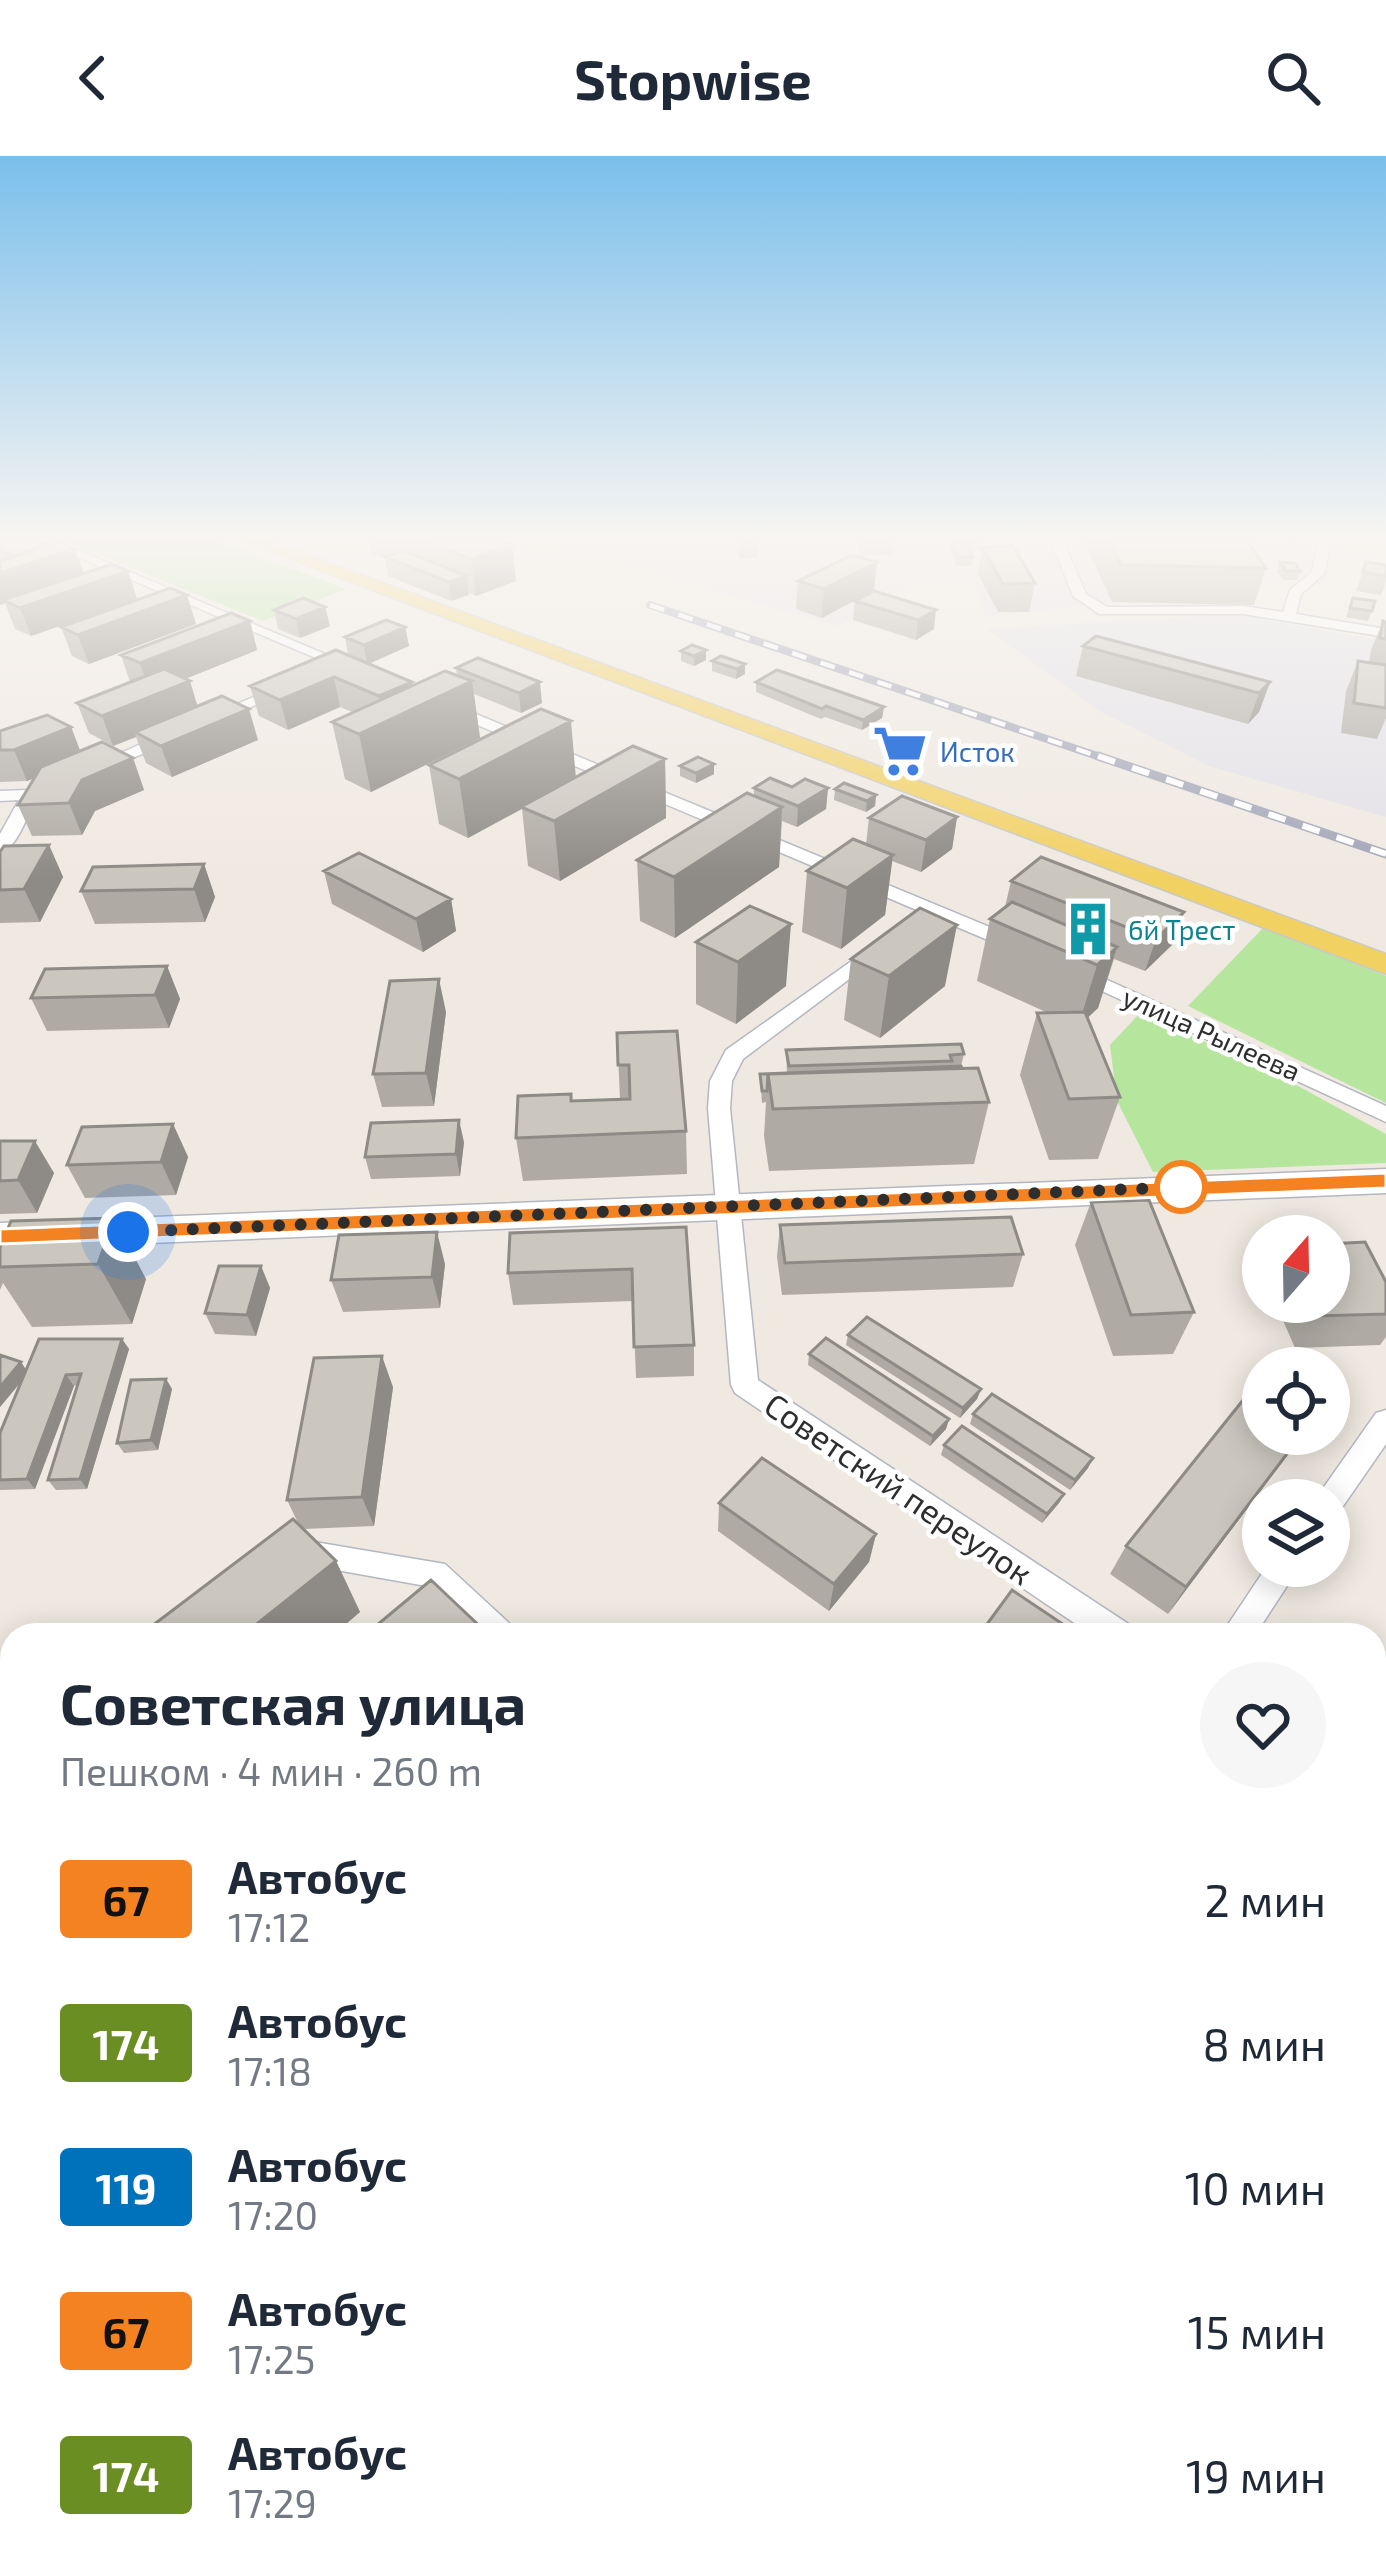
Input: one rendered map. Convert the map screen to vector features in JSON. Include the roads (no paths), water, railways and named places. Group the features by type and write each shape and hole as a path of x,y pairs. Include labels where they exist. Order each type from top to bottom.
{"main road":[{"path":"550,651 1386,965"}],"street":[{"path":"311,651 386,682"},
{"path":"322,673 343,664"},
{"path":"0,796 31,795 301,682"},
{"path":"429,699 1037,954"},
{"path":"0,849 31,795"},
{"name":"Советский переулок","path":"934,908 734,1055 722,1081 719,1108 726,1207 745,1384 1101,1623"},
{"name":"улица Рылеева","path":"1058,963 1386,1115"},
{"path":"0,1236 1386,1180"},
{"path":"1346,1479 1386,1421"},
{"path":"262,1564 281,1549 434,1574 487,1623"},
{"path":"1246,1623 1271,1587"}],"railway":[{"path":"785,651 1106,759"},
{"path":"1098,756 1386,854"}],"place":[{"name":"Исток","path":"900,751"},
{"name":"6й Трест","path":"1088,929"}]}
